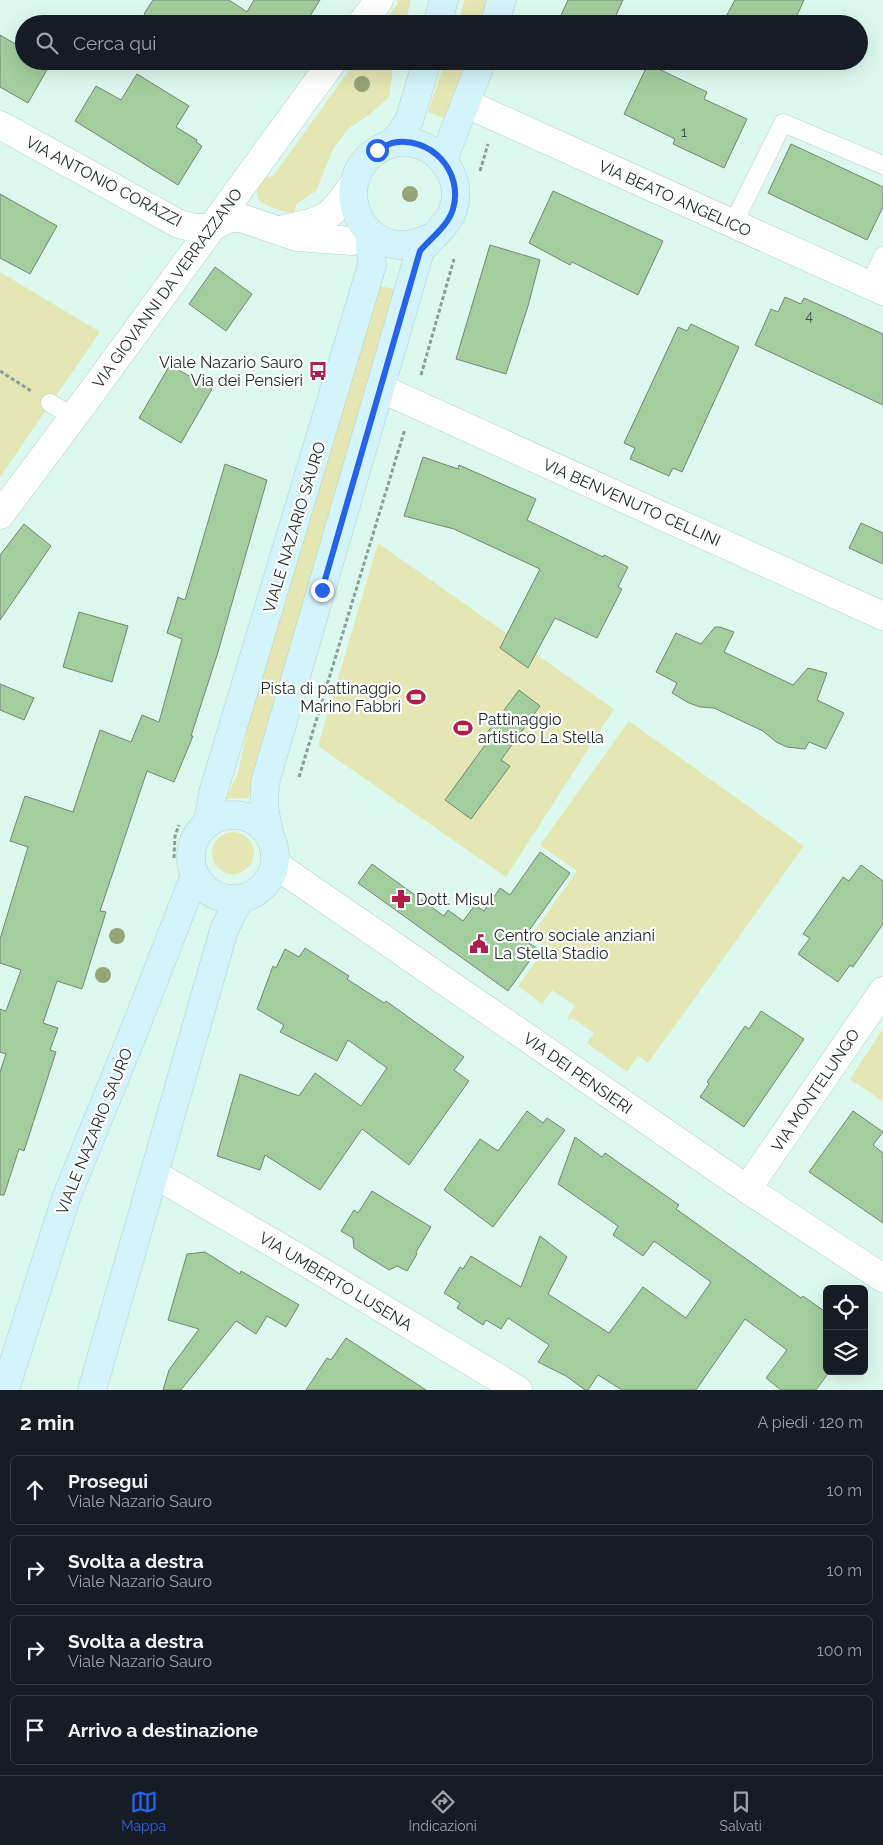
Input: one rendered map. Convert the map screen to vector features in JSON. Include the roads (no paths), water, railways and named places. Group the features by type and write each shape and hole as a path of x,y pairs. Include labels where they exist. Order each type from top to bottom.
{"main road":[{"path":"440,15 444,0"},
{"path":"497,15 502,0"},
{"path":"391,144 402,132 410,118 424,70"},
{"path":"444,160 479,70"},
{"path":"270,836 258,823 242,815 230,814 219,817 208,822 197,833 191,848 191,864 184,869 202,886 221,898 242,898 258,891 267,882 276,865 275,852 264,808 265,783 420,251 445,225 453,210 456,193 452,175 444,160 420,144 405,142 391,144 377,150 366,159 358,171 353,185"},
{"name":"VIALE NAZARIO SAURO","path":"208,822 213,793 370,272 372,252 369,232 361,223 356,212 353,200 353,185"},
{"path":"369,232 383,241 399,245 415,244 432,237"},
{"name":"VIALE NAZARIO SAURO","path":"5,1390 66,1198 134,1031 184,869"},
{"path":"92,1390 224,930 234,909 242,898"}],"street":[{"path":"368,15 379,0"},
{"name":"VIA GIOVANNI DA VERRAZZANO","path":"0,515 74,418 326,70"},
{"name":"VIA BEATO ANGELICO","path":"467,104 877,288"},
{"name":"VIA ANTONIO CORAZZI","path":"0,125 179,224 195,228 210,228"},
{"path":"276,231 313,224 324,219 336,208 353,185"},
{"path":"210,228 234,217 246,219 297,237 352,241 369,232"},
{"name":"VIA BENVENUTO CELLINI","path":"380,388 883,616"},
{"name":"VIA DEI PENSIERI","path":"276,865 747,1189 883,1278"},
{"name":"VIA MONTELUNGO","path":"747,1189 883,991"},
{"name":"VIA UMBERTO LUSENA","path":"154,1174 302,1260 518,1390"}],"lane":[{"path":"733,224 783,123 883,165"},
{"path":"877,288 883,256"},
{"path":"50,403 74,418"}],"place":[{"name":"Viale Nazario Sauro Via dei Pensieri","path":"318,371"},
{"name":"Pista di pattinaggio Marino Fabbri","path":"416,697"},
{"name":"Pattinaggio artistico La Stella","path":"463,728"},
{"name":"Dott. Misul","path":"401,899"},
{"name":"Centro sociale anziani La Stella Stadio","path":"479,944"}]}
